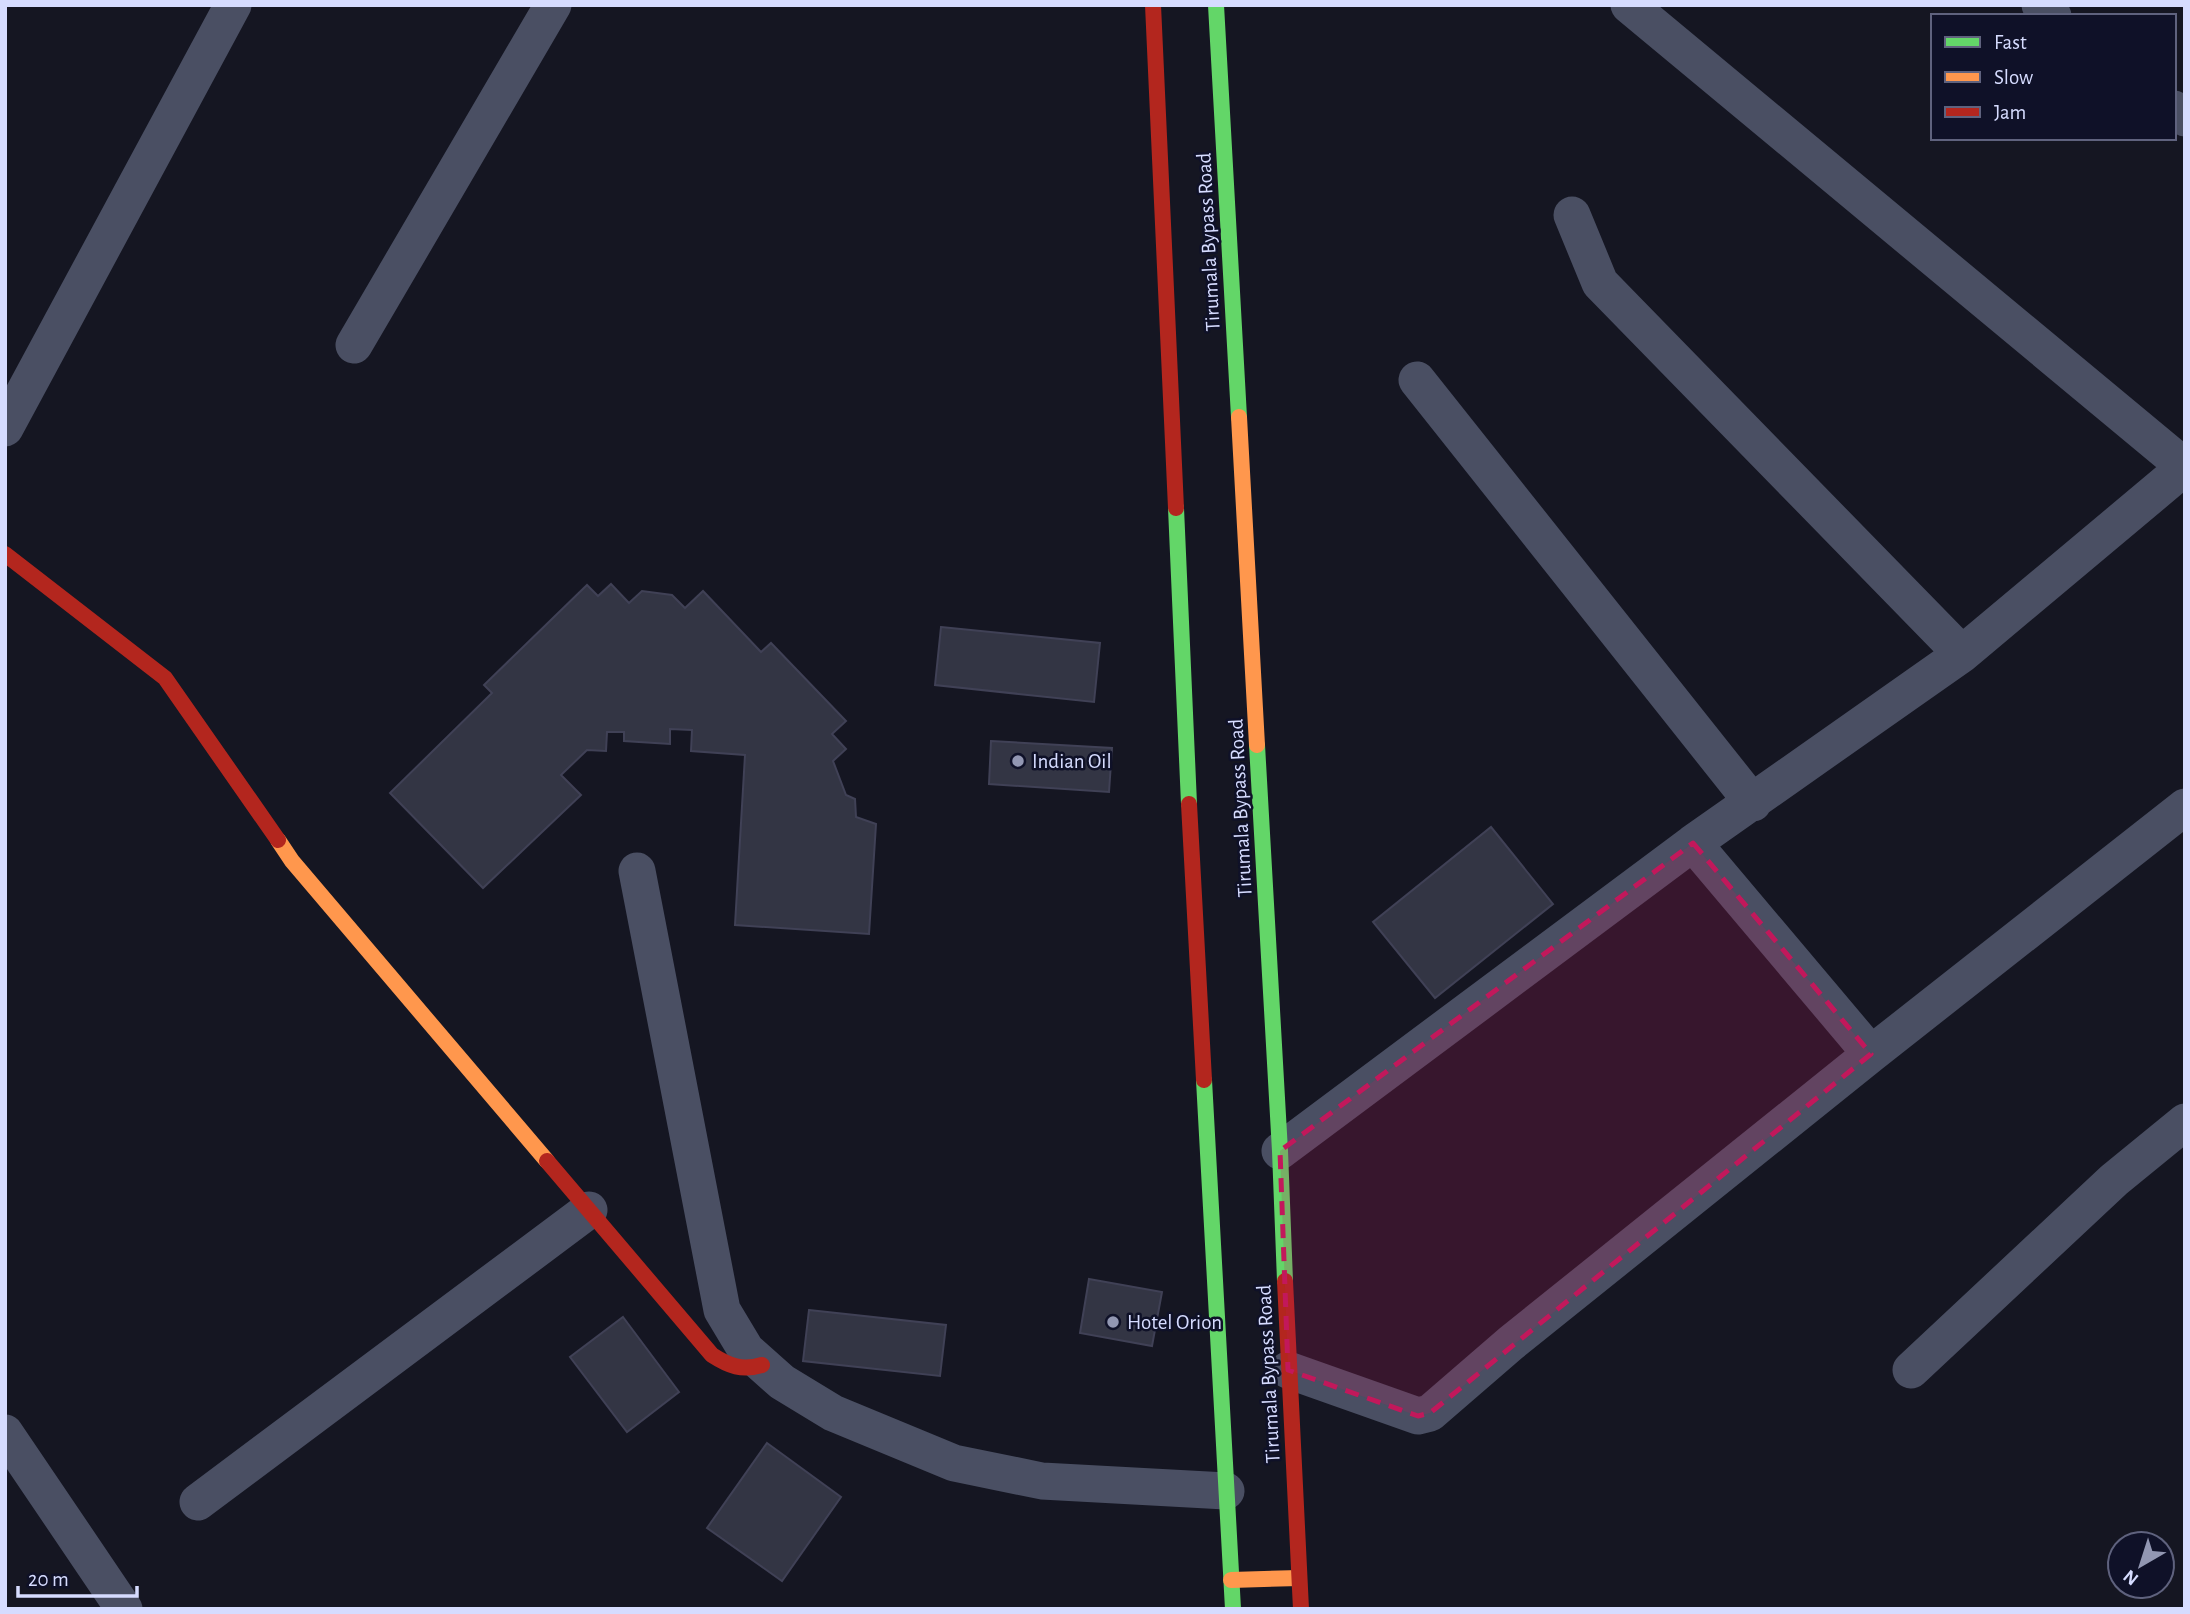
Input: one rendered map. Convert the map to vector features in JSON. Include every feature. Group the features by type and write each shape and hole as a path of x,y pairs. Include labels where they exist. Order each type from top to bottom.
{"main road":[{"name":"Tirumala Bypass Road","path":"1153,5 1191,842 1233,1609"},
{"name":"Tirumala Bypass Road","path":"1216,5 1280,1151 1301,1609"},
{"path":"5,554 165,678 292,862 712,1355 741,1370 762,1365"},
{"path":"1231,1580 1299,1578"}],"street":[{"path":"5,428 233,5"},
{"path":"354,345 553,5"},
{"path":"1280,1151 1693,843 1962,654 2184,468 1629,5"},
{"path":"1572,215 1600,283 1962,654"},
{"path":"1417,380 1753,803"},
{"path":"1288,1370 1418,1416 1430,1413 1511,1343 1871,1054 2185,807"},
{"path":"1693,843 1871,1054"},
{"path":"637,871 722,1310 746,1350 782,1382 833,1413 954,1463 1042,1481 1226,1491"},
{"path":"1911,1370 2113,1180 2185,1122"},
{"path":"198,1502 589,1210"},
{"path":"5,1433 124,1609"}],"highlighted area":[{"path":"1693,843 1871,1054 1430,1413 1418,1416 1288,1370 1280,1151"}],"building":[{"path":"611,584 629,603 642,591 672,595 685,608 703,591 761,652 771,643 846,721 832,734 846,749 833,761 846,795 855,799 856,817 876,824 869,934 735,925 745,755 691,751 692,730 670,729 670,744 624,741 624,732 607,732 606,751 587,750 561,775 581,795 483,888 390,793 492,693 484,685 587,585 598,596"},
{"path":"941,627 1100,643 1094,702 935,685"},
{"path":"991,741 1112,748 1109,792 989,784"},
{"path":"1491,827 1553,904 1435,998 1373,922"},
{"path":"1089,1279 1162,1292 1152,1346 1080,1333"},
{"path":"809,1310 946,1325 940,1376 803,1361"},
{"path":"623,1317 679,1392 627,1432 570,1357"},
{"path":"767,1443 841,1497 782,1581 707,1528"}],"traffic: fast":[{"path":"1216,5 1239,417"},
{"path":"1176,508 1189,804"},
{"path":"1257,745 1285,1281"},
{"path":"1204,1080 1233,1609"}],"traffic: slow":[{"path":"1239,417 1257,745"},
{"path":"278,840 292,861 547,1161"},
{"path":"1231,1580 1299,1578"}],"traffic: jam":[{"path":"1153,5 1176,508"},
{"path":"5,554 165,678 278,840"},
{"path":"1189,804 1204,1080"},
{"path":"547,1161 712,1355 736,1366 748,1368 762,1365"},
{"path":"1285,1281 1301,1609"}],"place":[{"name":"Indian Oil","path":"1018,761"},
{"name":"Hotel Orion","path":"1113,1322"}]}
